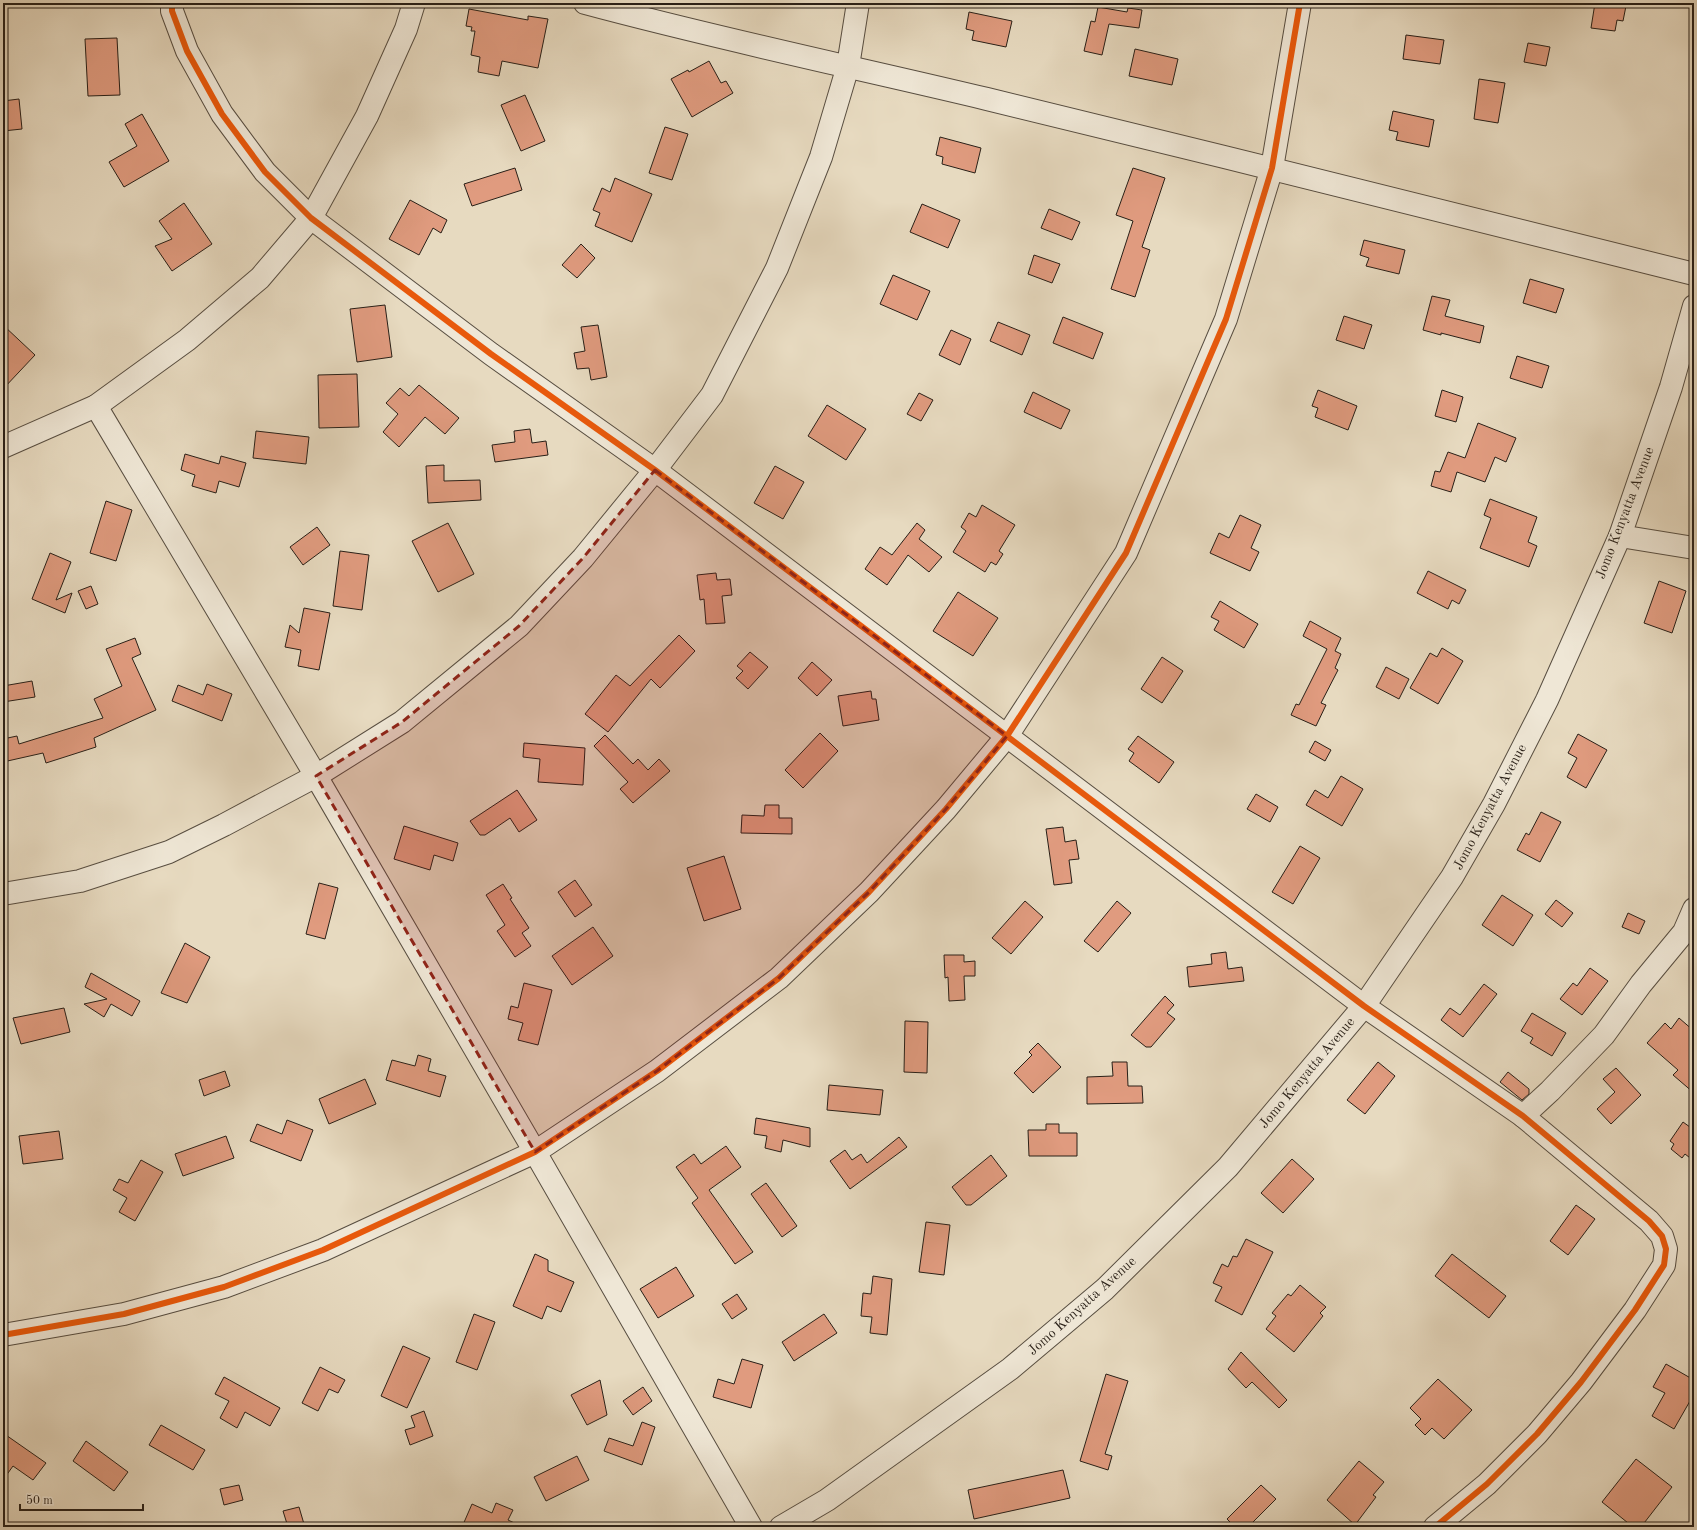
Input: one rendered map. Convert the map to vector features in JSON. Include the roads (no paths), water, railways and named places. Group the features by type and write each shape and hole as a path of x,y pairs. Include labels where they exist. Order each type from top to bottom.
{"street":[{"path":"172,3 172,11 187,51 222,114 265,172 312,218 491,354 655,470 1364,1006 1522,1116 1649,1221 1662,1236 1666,1249 1664,1265 1631,1316 1581,1382 1537,1434 1487,1484 1435,1527"},
{"path":"3,447 96,406 187,340 260,278 312,218 367,116 406,29 414,3"},
{"path":"585,3 641,18 1272,168 1694,274"},
{"path":"3,894 80,881 169,852 224,825 316,776 402,722 519,626 583,558 655,470 712,395 777,268 821,157 848,66 858,3"},
{"path":"3,1335 124,1314 224,1287 323,1250 535,1152 657,1071 779,978 874,886 946,809 1007,736 1126,553 1226,319 1272,168 1300,3"},
{"name":"Jomo Kenyatta Avenue","path":"781,1527 828,1500 1010,1369 1105,1289 1228,1167 1364,1006 1452,877 1494,804 1547,700 1620,536 1671,387 1694,306"},
{"path":"96,406 316,776 751,1527"},
{"path":"1620,536 1694,548"},
{"path":"1522,1116 1604,1035 1641,984 1684,932 1694,909"}]}
